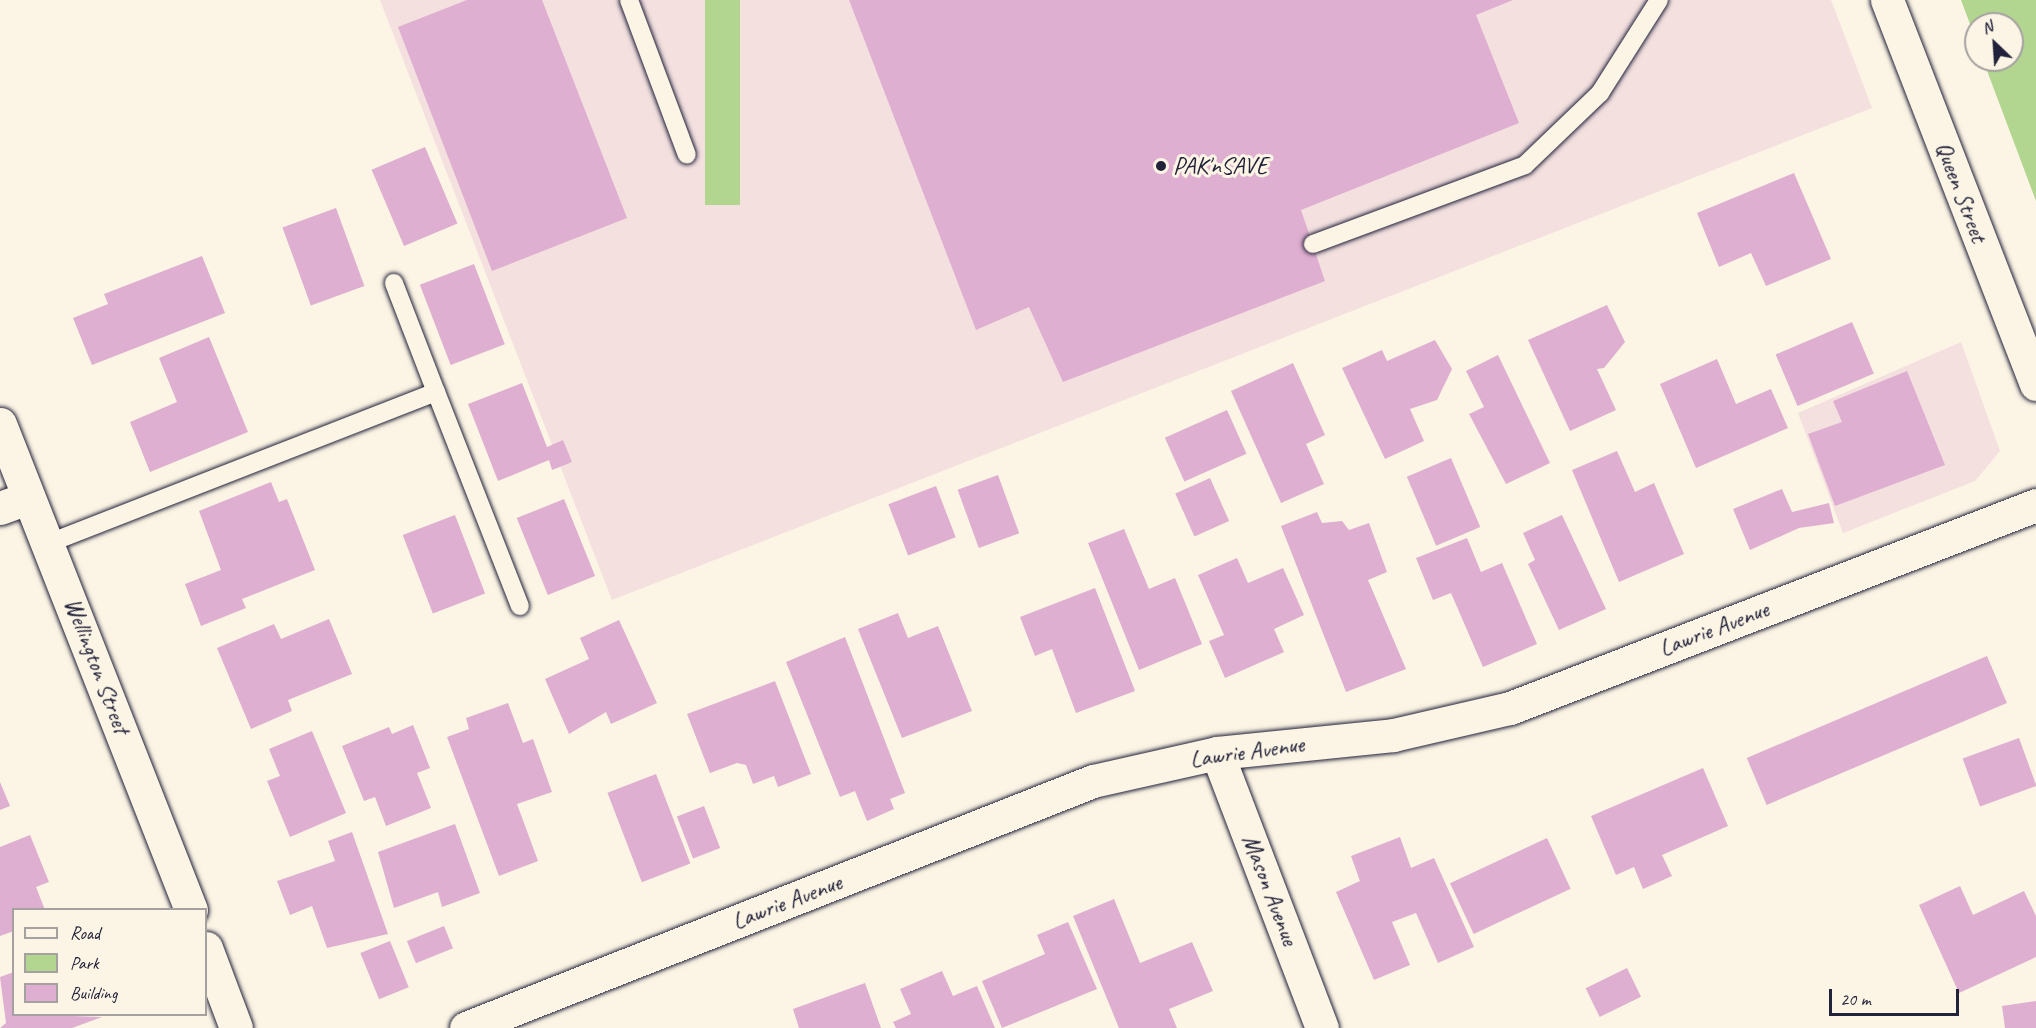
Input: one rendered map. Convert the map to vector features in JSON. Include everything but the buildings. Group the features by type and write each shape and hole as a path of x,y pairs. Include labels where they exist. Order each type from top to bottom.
{"street":[{"name":"Queen Street","path":"1887,0 2036,384"},
{"name":"Wellington Street","path":"0,424 14,503 49,543 191,908"},
{"name":"Lawrie Avenue","path":"466,1028 1093,781 1217,753 1393,735 1510,708 2036,506"},
{"name":"Mason Avenue","path":"1217,753 1322,1028"},
{"path":"207,951 236,1028"}],"lane":[{"path":"629,0 687,155"},
{"path":"1313,244 1525,165 1600,93 1659,0"},
{"path":"394,283 520,606"},
{"path":"49,543 436,392"}],"shaded area":[{"path":"380,0 1831,0 1872,108 612,600"},
{"path":"1961,342 2000,451 1975,481 1843,533 1798,413"}],"green space":[{"path":"705,0 740,0 740,205 705,205"},
{"path":"1961,0 2036,0 2036,201 1988,72 2024,72 2024,12 1966,12"}],"place":[{"name":"PAK'nSAVE","path":"1161,166"}]}
